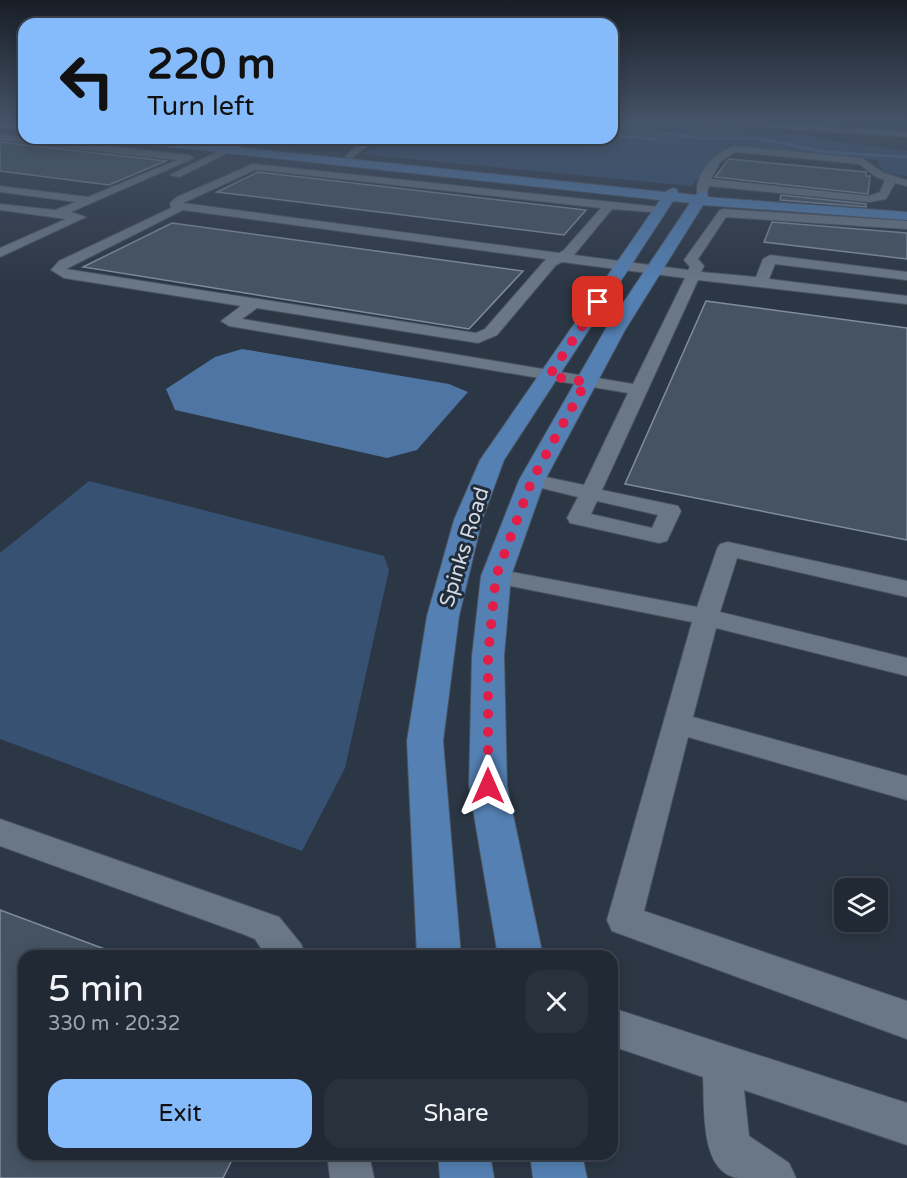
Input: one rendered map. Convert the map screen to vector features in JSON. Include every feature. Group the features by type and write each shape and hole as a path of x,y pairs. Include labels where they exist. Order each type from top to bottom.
{"main road":[{"path":"491,176 670,194 701,192 801,203 907,208"},
{"path":"519,176 670,194"},
{"path":"701,192 845,213 907,216"},
{"name":"Spinks Road","path":"519,950 488,786 488,656 496,576 532,480 586,382 701,192"},
{"name":"Spinks Road","path":"439,950 425,741 443,616 468,520 492,460 670,194"},
{"path":"454,574 496,576"},
{"path":"465,1160 467,1178"},
{"path":"557,1160 560,1178"}],"street":[{"path":"57,214 147,176"},
{"path":"0,253 171,176"},
{"path":"229,176 181,199 176,203 177,210 64,264 58,270 64,274 478,338 491,332 551,262 569,253 609,205"},
{"path":"342,176 659,211"},
{"path":"710,176 701,192 869,199 882,198 887,193 890,179"},
{"path":"884,176 907,183"},
{"path":"72,198 102,186"},
{"path":"0,189 111,203"},
{"path":"0,207 79,218"},
{"path":"176,207 534,252 623,266 695,270 733,268"},
{"path":"532,480 590,494 695,270 691,260 723,213 907,225"},
{"path":"761,282 770,260 907,276"},
{"path":"695,270 761,282 907,300"},
{"path":"253,304 229,321 639,390"},
{"path":"907,589 728,549 706,616 624,920 907,1020"},
{"path":"496,576 706,616 907,667"},
{"path":"677,723 907,788"},
{"path":"0,832 254,922 267,928 284,950"},
{"path":"618,1029 907,1124"},
{"path":"722,1063 729,1148 774,1178"},
{"path":"349,1160 352,1178"}],"shaded area":[{"path":"588,176 700,176 691,186"},
{"path":"242,349 449,384 468,392 417,450 387,458 175,410 166,389 215,357"},
{"path":"89,481 384,556 389,570 345,768 302,851 0,739 0,553"}],"building":[{"path":"39,176 130,176 109,185"},
{"path":"250,176 292,176 586,210 564,235 217,192"},
{"path":"716,176 870,176 868,194"},
{"path":"781,195 866,204 866,207 780,200"},
{"path":"772,222 907,233 907,259 764,242"},
{"path":"172,223 523,271 469,329 83,267"},
{"path":"706,301 907,328 907,540 625,484"},
{"path":"0,910 107,950 18,950 18,1160 232,1160 223,1178 0,1178"}],"route":[{"path":"488,786 488,656 496,576 532,480 586,382 549,376 598,302"}]}
